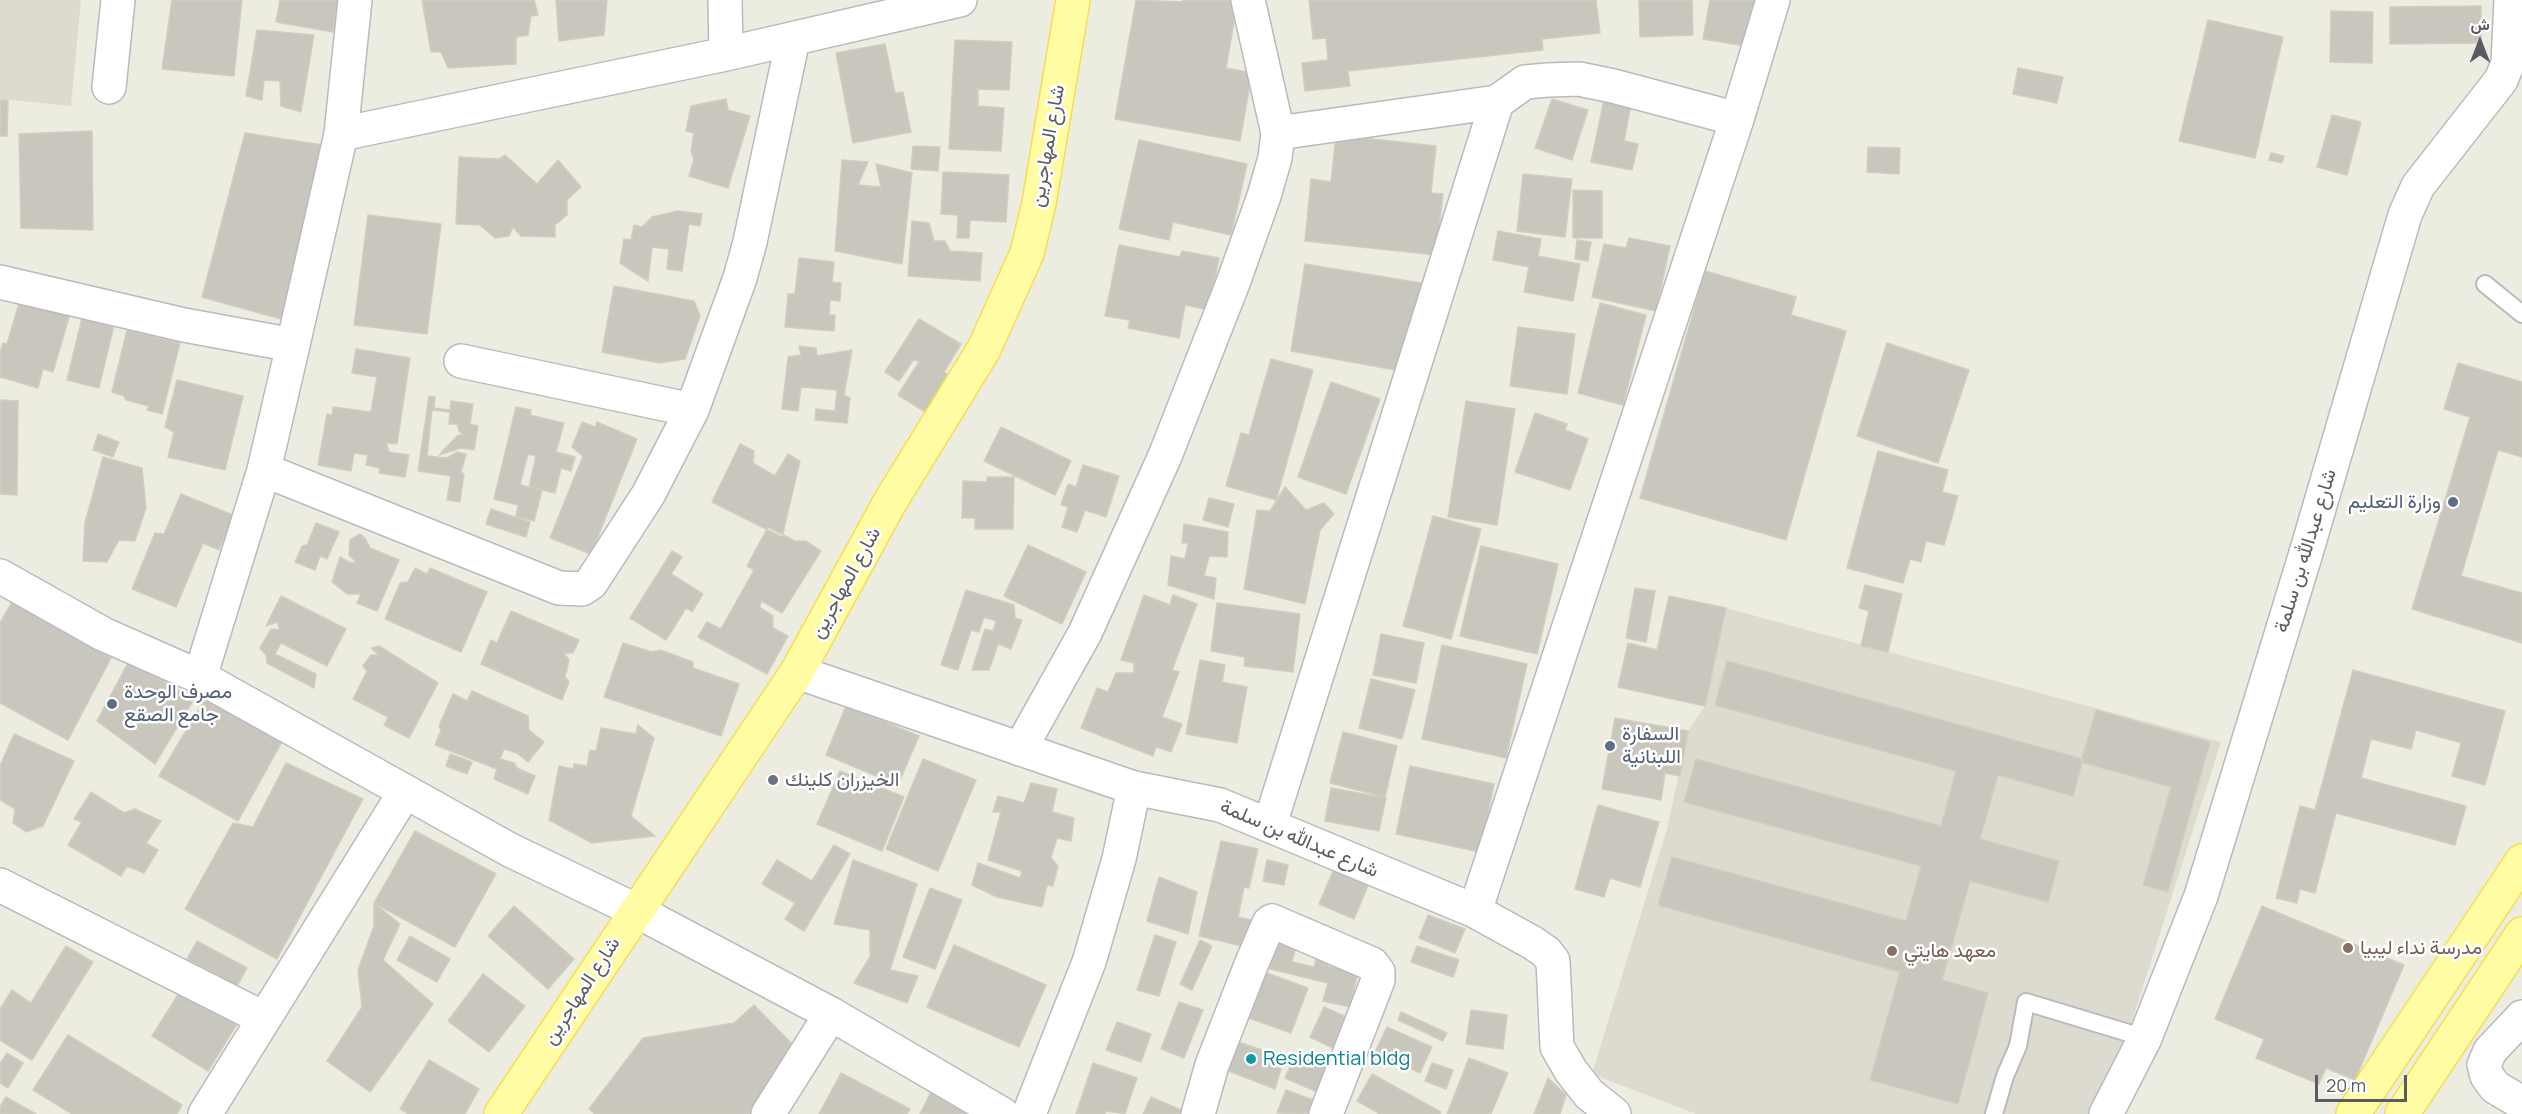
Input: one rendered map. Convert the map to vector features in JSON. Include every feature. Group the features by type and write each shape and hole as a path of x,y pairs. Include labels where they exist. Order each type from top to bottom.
{"main road":[{"name":"شارع المهاجرين","path":"501,1114 635,910 797,672 891,502 984,349 1027,253 1039,203 1072,0"},
{"path":"2353,1114 2522,861"},
{"path":"2402,1114 2522,934"}],"street":[{"path":"109,87 118,0"},
{"path":"200,677 264,470 293,345 341,134 356,0"},
{"path":"725,0 726,54"},
{"path":"341,134 726,54 960,0"},
{"path":"1020,749 1085,633 1165,456 1249,238 1275,158 1278,133 1248,0"},
{"path":"1475,911 1737,119 1773,0"},
{"name":"شارع عبدالله بن سلمة","path":"2106,1114 2145,1038 2200,896 2306,553 2404,215 2418,186 2501,80 2516,42 2511,0"},
{"path":"264,470 559,588 582,589 591,583 648,495 692,410 745,260 768,167 793,39"},
{"path":"1278,133 1497,102 1525,82 1579,79 1737,119"},
{"path":"1270,824 1497,102"},
{"path":"0,282 184,325 293,345"},
{"path":"461,361 692,410"},
{"path":"0,576 103,634 200,677 510,850 635,910 831,1014 1002,1114"},
{"name":"شارع عبدالله بن سلمة","path":"797,672 1134,788 1220,805 1475,911 1546,952 1552,961 1557,1047 1571,1071 1589,1094 1614,1114"},
{"path":"1029,1114 1089,962 1119,859 1134,788"},
{"path":"205,1114 405,792"},
{"path":"0,885 263,1018"},
{"path":"1198,1114 1212,1065 1256,954 1269,923 1272,921 1372,964 1378,972 1378,980 1326,1114"},
{"path":"768,1114 831,1014"},
{"path":"2522,1017 2490,1051 2484,1065 2487,1076 2495,1087 2522,1103"}],"lane":[{"path":"2485,284 2522,314"},
{"path":"1994,1114 2018,1046 2025,1002 2145,1038"}],"shaded area":[{"path":"0,0 81,0 71,106 0,99"},
{"name":"معهد هايتي","path":"1726,608 2221,742 2112,1084 2092,1114 1696,1114 1592,1074 1667,829 1688,731 1705,706"}],"building":[{"path":"172,0 242,0 234,76 162,69"},
{"path":"280,0 338,0 333,32 276,22"},
{"path":"422,0 534,0 538,15 531,16 528,35 516,37 516,64 448,68 441,52 431,52"},
{"path":"556,0 607,0 604,35 559,41"},
{"path":"1136,0 1182,2 1183,0 1238,0 1226,68 1252,73 1240,141 1115,119"},
{"path":"1309,0 1596,0 1600,33 1542,39 1543,50 1348,71 1350,86 1305,91 1302,63 1328,60 1326,38 1313,39"},
{"path":"1639,0 1692,0 1693,35 1640,37"},
{"path":"1710,0 1767,0 1758,48 1703,39"},
{"path":"2481,6 2481,43 2390,44 2390,7"},
{"path":"2331,11 2373,12 2372,63 2330,62"},
{"path":"2208,20 2283,37 2255,158 2179,141"},
{"path":"257,30 314,35 301,112 281,106 280,81 264,80 262,100 246,96"},
{"path":"955,40 1012,42 1009,90 978,89 978,106 1004,108 1001,151 949,149"},
{"path":"885,44 895,93 903,92 911,132 853,143 836,53"},
{"path":"2018,68 2063,77 2057,103 2013,94"},
{"path":"1605,95 1632,100 1624,141 1638,144 1632,170 1591,162"},
{"path":"726,99 728,110 750,116 728,188 689,176 694,159 691,151 694,133 686,131 691,106"},
{"path":"1552,99 1588,110 1572,160 1535,148"},
{"path":"0,100 8,100 7,136 0,136"},
{"path":"2332,115 2361,122 2347,175 2317,167"},
{"path":"92,131 93,230 21,228 19,134"},
{"path":"245,133 329,146 288,321 202,297"},
{"path":"1336,135 1436,146 1431,193 1443,194 1436,255 1305,241 1311,179 1331,182"},
{"path":"1139,140 1247,164 1231,235 1173,222 1169,240 1119,229"},
{"path":"913,146 940,147 938,171 911,169"},
{"path":"1868,147 1900,148 1899,174 1867,172"},
{"path":"2271,153 2284,156 2282,163 2269,160"},
{"path":"505,155 537,184 558,160 581,187 567,200 567,215 555,225 555,237 521,236 513,227 509,236 495,238 480,225 456,224 459,157 499,159"},
{"path":"842,160 868,162 858,185 881,187 876,164 912,173 902,264 835,251"},
{"path":"943,172 1009,175 1006,222 970,220 969,238 957,238 958,215 941,214"},
{"path":"1523,174 1572,179 1565,237 1517,231"},
{"path":"1573,190 1602,191 1602,238 1573,238"},
{"path":"677,211 702,214 700,226 689,224 682,271 667,269 669,249 652,247 648,281 620,263 624,239 631,240 634,225 642,227 652,217"},
{"path":"368,215 441,224 427,334 354,325"},
{"path":"912,221 929,223 934,241 945,241 950,251 982,253 980,281 908,276"},
{"path":"1498,231 1541,239 1538,256 1580,264 1573,301 1524,292 1529,267 1493,260"},
{"path":"1629,238 1670,246 1656,311 1592,297 1604,244 1626,248"},
{"path":"1577,240 1591,242 1588,261 1575,259"},
{"path":"1119,245 1180,257 1182,251 1219,258 1209,310 1185,305 1179,338 1128,328 1130,320 1105,316"},
{"path":"799,258 834,262 832,282 841,283 840,301 830,300 829,315 835,315 834,331 785,327 788,294 795,294"},
{"path":"1305,264 1421,283 1406,372 1291,351"},
{"path":"1705,271 1796,297 1791,315 1846,331 1786,540 1640,498"},
{"path":"614,286 694,301 700,316 685,359 659,363 602,352"},
{"path":"20,300 70,314 53,372 43,369 38,388 0,377 0,353 3,343 7,344"},
{"path":"1600,303 1646,315 1623,405 1578,393"},
{"path":"82,318 114,325 99,388 67,380"},
{"path":"919,319 961,344 944,372 950,376 927,413 898,395 919,362 914,359 899,381 885,372"},
{"path":"1518,327 1575,334 1567,394 1510,386"},
{"path":"127,330 180,343 162,414 147,410 149,406 126,400 124,396 112,392"},
{"path":"1887,343 1969,370 1938,463 1857,436"},
{"path":"799,346 816,348 817,356 852,350 844,395 850,398 847,423 815,420 816,409 835,411 837,390 801,387 798,411 782,409 788,357 801,355"},
{"path":"356,349 410,358 397,444 386,443 389,452 409,455 405,477 379,473 380,468 366,465 368,455 354,453 351,471 318,465 327,414 332,415 333,407 371,412 377,377 352,373"},
{"path":"1271,359 1313,370 1276,500 1226,486 1241,433 1249,435"},
{"path":"2458,363 2522,382 2522,457 2498,450 2461,576 2522,593 2522,643 2412,609 2470,417 2444,409"},
{"path":"177,380 243,396 225,470 168,457 174,432 165,427"},
{"path":"1331,382 1380,399 1346,494 1298,477"},
{"path":"429,396 435,397 434,408 450,410 451,401 473,404 470,424 478,426 474,450 461,448 439,455 457,436 464,434 459,431 457,424 449,424 450,412 432,410 427,456 447,458 457,452 466,454 461,472 464,474 460,502 447,500 451,476 418,471"},
{"path":"0,400 18,401 17,495 0,494"},
{"path":"1466,401 1515,409 1497,525 1448,517"},
{"path":"516,407 531,410 530,415 564,423 556,452 575,457 571,471 561,468 555,493 542,490 534,521 516,516 518,505 494,499","holes":["528,454 536,456 529,487 542,490 520,485"]},
{"path":"1535,413 1567,424 1565,430 1588,439 1570,490 1515,472"},
{"path":"582,422 595,427 597,422 637,439 591,554 550,538 583,456 572,447"},
{"path":"1001,427 1071,461 1055,495 984,461"},
{"path":"98,434 119,442 113,457 93,450"},
{"path":"740,444 754,451 753,463 775,476 788,454 800,461 782,537 712,502"},
{"path":"1878,451 1948,470 1942,492 1958,496 1944,545 1926,541 1921,562 1910,559 1903,583 1847,568"},
{"path":"103,457 142,468 146,508 135,541 119,540 107,562 83,561 85,523"},
{"path":"1083,465 1119,476 1106,517 1085,510 1077,532 1062,527 1068,507 1061,505 1068,484 1076,487"},
{"path":"987,477 1014,477 1013,529 975,529 975,518 962,518 963,481 987,482"},
{"path":"1285,487 1306,510 1324,503 1334,514 1320,530 1305,604 1244,589 1257,510 1270,511"},
{"path":"181,494 233,515 219,550 203,543 176,607 132,589 155,533 164,534"},
{"path":"1209,498 1234,504 1228,527 1203,520"},
{"path":"491,509 530,522 526,537 486,524"},
{"path":"1433,516 1481,529 1451,639 1403,626"},
{"path":"316,523 339,532 327,559 320,556 315,570 295,562 302,546 307,545"},
{"path":"1184,524 1228,532 1227,557 1209,556 1204,576 1216,578 1214,599 1168,585 1171,556 1185,559 1188,543 1182,543"},
{"path":"768,527 795,541 806,541 821,551 782,613 762,601 759,607 773,616 773,628 788,636 767,674 698,637 707,622 721,629 754,570 747,566"},
{"path":"360,534 370,548 399,560 377,611 357,603 361,594 347,594 332,582 340,557 348,562 357,563 349,555 350,540"},
{"path":"1028,545 1086,572 1062,624 1004,596"},
{"path":"1481,546 1558,564 1537,654 1460,636"},
{"path":"672,551 682,557 671,574 703,594 692,612 686,608 666,640 630,618"},
{"path":"415,568 427,574 430,568 487,592 461,652 385,619 400,583 408,582"},
{"path":"1865,585 1902,594 1888,652 1861,646 1869,611 1859,608"},
{"path":"1635,588 1655,591 1646,642 1626,638"},
{"path":"966,590 1014,605 1015,618 1022,620 1011,649 998,644 989,670 972,670 985,629 993,631 996,621 984,617 979,632 971,630 958,670 941,665"},
{"path":"1144,595 1170,605 1173,595 1197,604 1172,670 1179,672 1162,717 1182,724 1171,752 1156,747 1153,756 1081,728 1097,688 1108,692 1116,673 1134,673 1134,663 1121,660"},
{"path":"281,596 346,629 327,666 281,643 275,654 316,674 314,688 267,663 266,655 260,648 271,629 280,630 277,622 266,626"},
{"path":"1669,596 1726,608 1705,706 1618,687 1628,643 1657,650"},
{"path":"12,602 111,658 68,740 0,703 0,623"},
{"path":"1217,603 1300,614 1293,672 1244,666 1245,657 1211,651"},
{"path":"511,611 579,640 573,653 564,653 569,660 565,677 569,682 562,700 481,664 491,640 497,643"},
{"path":"1381,634 1424,643 1416,683 1373,675"},
{"path":"623,643 652,652 660,650 693,662 693,668 739,684 721,736 604,697"},
{"path":"1442,645 1527,664 1506,758 1422,739"},
{"path":"379,646 438,683 409,738 384,725 388,717 353,699 367,671 363,666 371,655 379,655 371,648"},
{"path":"1200,660 1225,665 1222,682 1247,687 1237,743 1186,734"},
{"path":"129,661 194,699 155,764 97,721"},
{"path":"1727,661 2083,759 2073,796 1998,775 1980,839 2059,861 2048,902 1970,881 1942,980 1988,993 1958,1104 1870,1080 1900,972 1658,905 1672,857 1906,921 1921,866 1684,802 1696,759 1941,826 1956,771 1715,705"},
{"path":"2353,670 2505,711 2485,785 2452,776 2461,743 2416,730 2411,749 2371,739 2361,778 2466,806 2455,845 2336,813 2315,893 2300,889 2297,903 2276,898 2300,806 2315,810"},
{"path":"1371,679 1415,690 1402,739 1359,728"},
{"path":"472,691 528,716 529,730 544,742 528,762 517,753 504,749 500,759 514,763 517,768 535,776 528,794 494,779 497,769 435,745 441,730 439,726 453,694 467,701"},
{"path":"206,697 283,740 238,821 159,776"},
{"path":"846,706 919,736 898,785 826,755"},
{"path":"2096,710 2210,742 2168,892 2143,885 2171,787 2081,762"},
{"path":"1615,718 1688,731 1680,776 1665,773 1661,800 1602,789"},
{"path":"638,725 654,738 631,816 655,836 592,843 549,820 559,766 573,769 574,764 587,766 590,750 596,751 601,728 636,734"},
{"path":"1343,732 1397,746 1385,797 1330,783"},
{"path":"14,734 74,761 43,826 26,832 13,823 15,809 0,800 0,766"},
{"path":"450,754 472,762 467,774 446,766"},
{"path":"923,759 976,780 938,871 886,849"},
{"path":"286,763 363,799 277,959 185,909 233,823 253,827"},
{"path":"1410,766 1494,784 1480,852 1396,834"},
{"path":"840,771 904,797 882,851 817,824"},
{"path":"1031,783 1057,789 1052,812 1074,818 1071,841 1057,838 1051,858 1058,866 1053,886 1047,885 1042,907 997,897 972,885 978,863 1020,878 1022,871 988,860 1001,812 993,812 998,796 1024,803"},
{"path":"1331,788 1386,798 1379,831 1325,821"},
{"path":"91,792 124,813 135,809 161,821 146,843 158,850 144,873 127,866 121,876 68,845 82,822 74,819"},
{"path":"1598,805 1659,822 1640,887 1610,878 1604,897 1575,889"},
{"path":"415,831 496,874 455,947 374,903"},
{"path":"1221,841 1258,849 1249,888 1244,887 1238,917 1261,922 1255,949 1199,936"},
{"path":"834,845 850,854 804,931 785,919 795,903 762,884 777,860 812,881"},
{"path":"853,860 917,884 890,970 918,976 907,1003 854,983 870,957 870,930 834,924"},
{"path":"1267,860 1288,865 1284,885 1263,881"},
{"path":"1334,869 1369,883 1354,919 1319,904"},
{"path":"1159,877 1197,892 1188,934 1147,921"},
{"path":"930,888 962,900 935,969 903,957"},
{"path":"374,903 400,924 383,960 433,1004 370,1092 327,1061 362,1007 358,970 374,926"},
{"path":"514,906 574,959 548,989 488,936"},
{"path":"2262,906 2404,965 2355,1080 2326,1068 2319,1084 2256,1058 2264,1039 2215,1019"},
{"path":"1428,915 1465,929 1455,953 1419,938"},
{"path":"1279,931 1299,936 1292,962 1314,967 1318,951 1330,955 1327,966 1358,973 1350,1007 1323,1001 1328,983 1270,969"},
{"path":"1155,935 1176,942 1159,996 1137,990"},
{"path":"410,936 450,959 437,982 397,960"},
{"path":"1200,940 1212,946 1192,990 1180,984"},
{"path":"197,941 247,968 237,986 187,959"},
{"path":"954,945 1046,985 1019,1047 927,1007"},
{"path":"66,946 93,962 32,1060 0,1040 0,1009 12,990 31,1003"},
{"path":"1417,946 1459,960 1453,977 1411,962"},
{"path":"1264,972 1308,988 1291,1033 1246,1017"},
{"path":"483,974 525,1006 489,1052 448,1021"},
{"path":"184,985 240,1019 208,1071 152,1036"},
{"path":"1179,1002 1203,1010 1184,1058 1161,1049"},
{"path":"754,1005 798,1050 749,1114 595,1114 589,1109 643,1038 734,1023"},
{"path":"1324,1007 1351,1019 1337,1050 1310,1037"},
{"path":"1471,1010 1507,1015 1503,1049 1466,1044"},
{"path":"1401,1012 1447,1033 1443,1041 1398,1020"},
{"path":"1117,1022 1151,1034 1141,1062 1106,1050"},
{"name":"Residential bldg","path":"1387,1027 1432,1047 1420,1073 1375,1052"},
{"path":"68,1035 182,1105 177,1114 72,1114 33,1090"},
{"name":"Residential bldg","path":"1235,1041 1271,1053 1273,1065 1281,1069 1275,1089 1226,1070"},
{"path":"1296,1052 1335,1069 1324,1095 1285,1078"},
{"path":"7,1053 23,1063 8,1088 0,1083 0,1064"},
{"path":"1469,1058 1508,1073 1491,1114 1447,1114"},
{"path":"429,1060 479,1089 465,1114 409,1114 400,1109"},
{"path":"1093,1063 1137,1078 1125,1114 1106,1111 1105,1114 1076,1114"},
{"path":"1432,1063 1453,1070 1446,1089 1425,1081"},
{"path":"841,1073 910,1109 907,1114 819,1114"},
{"path":"1372,1074 1441,1112 1440,1114 1380,1114 1357,1101"},
{"path":"1548,1078 1566,1095 1560,1114 1534,1114"},
{"path":"934,1086 995,1114 920,1114"},
{"path":"1286,1090 1321,1103 1316,1114 1277,1113"},
{"path":"6,1097 36,1114 0,1114 0,1107"},
{"path":"1151,1097 1188,1113 1143,1114"}],"place":[{"name":"وزارة التعليم","path":"2453,502"},
{"name":"مصرف الوحدة جامع الصقع","path":"112,704"},
{"name":"السفارة اللبنانية","path":"1610,746"},
{"name":"الخيزران كلينك","path":"773,780"},
{"name":"مدرسة نداء ليبيا","path":"2348,948"},
{"name":"معهد هايتي","path":"1892,951"},
{"name":"Residential bldg","path":"1251,1059"}]}
